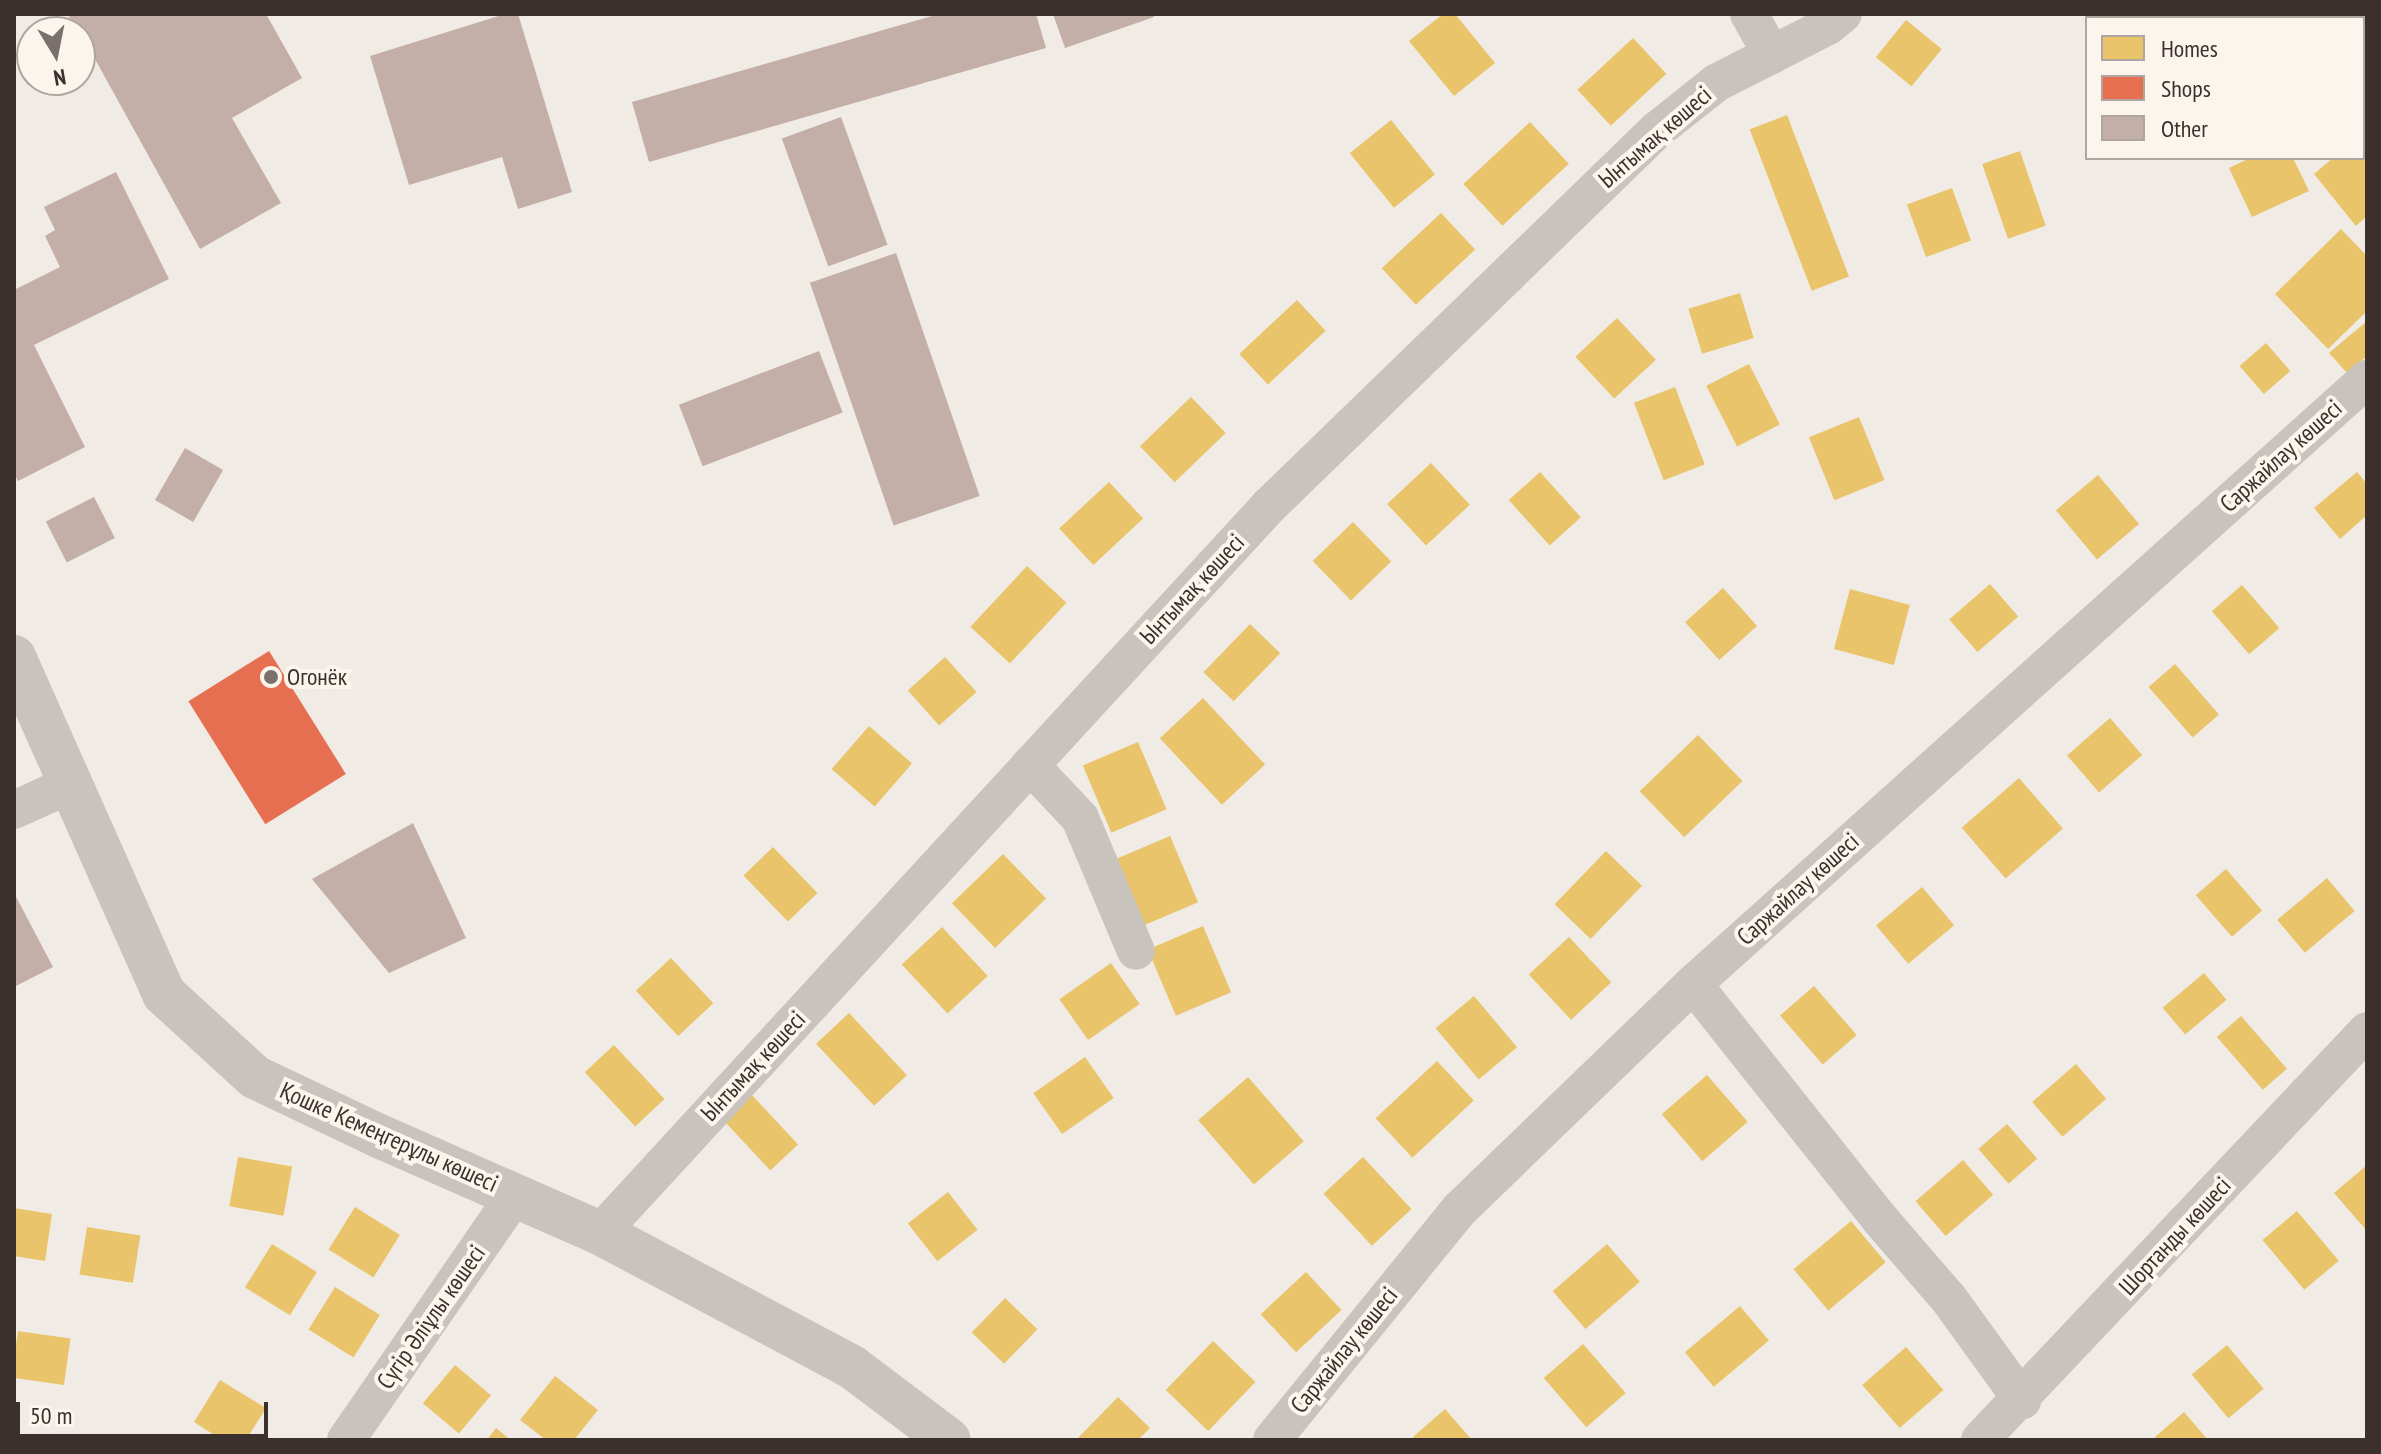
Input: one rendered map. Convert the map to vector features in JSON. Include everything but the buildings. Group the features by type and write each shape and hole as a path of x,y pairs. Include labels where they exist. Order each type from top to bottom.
{"street":[{"path":"1749,14 1772,55"},
{"name":"Ынтымақ көшесі","path":"600,1233 1270,505 1657,130 1716,83 1828,26 1843,14"},
{"name":"Саржайлау көшесі","path":"1272,1440 1460,1209 1693,984 2367,379"},
{"name":"Қошке Кемеңгерұлы көшесі","path":"14,657 164,994 255,1077 379,1136 600,1233 852,1367 949,1440"},
{"path":"1030,765 1080,818 1136,951"},
{"path":"14,810 71,784"},
{"path":"1693,984 1879,1218 1949,1299 2022,1400"},
{"name":"Шортанды көшесі","path":"1981,1440 2367,1031"},
{"name":"Сүгір Әліұлы көшесі","path":"346,1440 516,1194"}],"place":[{"name":"Огонёк","path":"271,677"}]}
